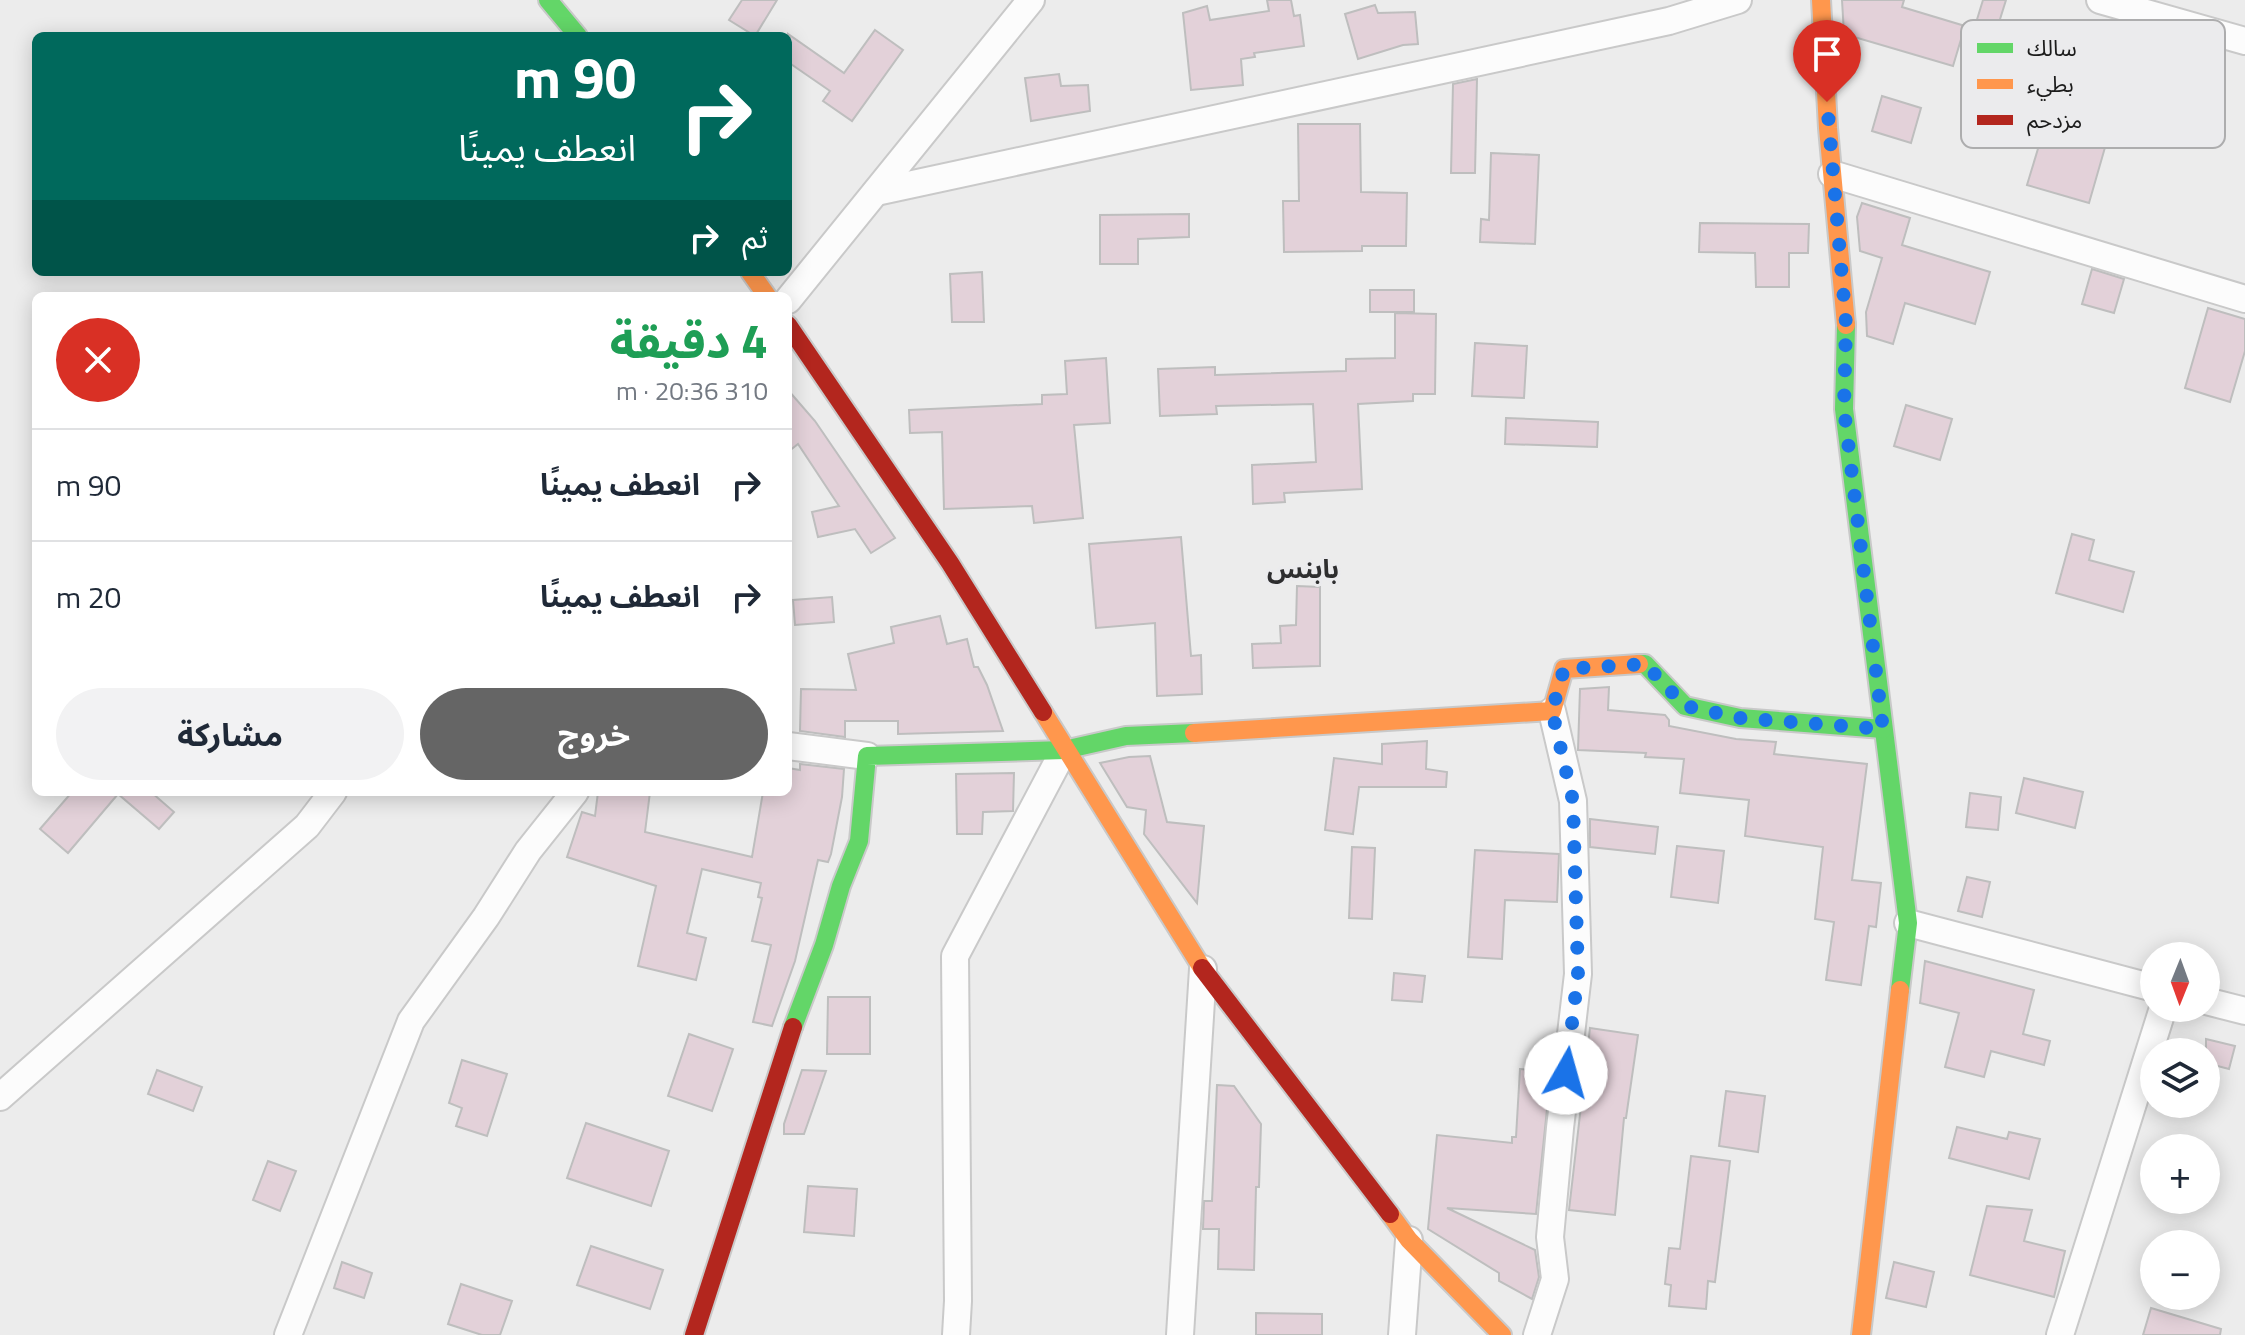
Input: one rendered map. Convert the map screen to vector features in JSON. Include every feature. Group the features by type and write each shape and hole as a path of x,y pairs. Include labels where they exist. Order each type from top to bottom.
{"street":[{"path":"548,0 575,32"},
{"path":"792,295 1031,0"},
{"path":"876,192 1669,21 1738,0"},
{"path":"1821,0 1832,174 1846,324 1844,409 1908,923 1861,1335"},
{"path":"2100,0 2171,20"},
{"path":"2225,35 2245,41"},
{"path":"1832,174 2245,299"},
{"path":"792,331 950,563 1203,969 1409,1240 1502,1335"},
{"path":"1537,1335 1555,1279 1550,1237 1578,974 1573,801 1552,711 1564,669 1645,664 1685,706 1740,718 1883,729"},
{"path":"792,747 867,756 1064,750 1126,736 1261,731 1552,711"},
{"path":"956,1335 955,956 1064,750"},
{"path":"694,1335 799,1010 859,841 867,756"},
{"path":"0,1097 307,826 330,796"},
{"path":"288,1335 411,1021 486,917 528,851 572,796"},
{"path":"1908,923 2140,984"},
{"path":"1180,1335 1203,969"},
{"path":"2220,1005 2245,1011"},
{"path":"2060,1335 2159,1022"},
{"path":"1402,1335 1409,1240"}],"building":[{"path":"742,0 777,0 757,32 748,32 729,20"},
{"path":"1267,0 1291,0 1294,16 1300,15 1304,46 1254,53 1255,57 1241,59 1243,85 1191,90 1183,13 1207,6 1210,20 1269,11"},
{"path":"1842,0 1904,0 1902,7 1961,25 1961,39 1953,66 1844,34"},
{"path":"1983,0 2006,0 2000,20 1977,20"},
{"path":"1375,5 1378,13 1415,12 1418,44 1403,45 1358,59 1345,14"},
{"path":"875,30 903,50 852,121 823,101 830,91 792,65 792,37 844,73"},
{"path":"1059,74 1061,86 1088,85 1090,111 1031,121 1025,78"},
{"path":"1477,79 1475,173 1451,173 1453,84"},
{"path":"1882,96 1921,108 1911,143 1872,131"},
{"path":"1298,124 1360,124 1361,192 1407,193 1406,246 1362,246 1362,251 1284,252 1283,201 1299,201"},
{"path":"2038,148 2105,148 2089,203 2027,185"},
{"path":"1491,153 1539,155 1535,244 1480,242 1481,219 1489,220"},
{"path":"1862,203 1910,218 1902,245 1990,272 1975,324 1905,303 1893,344 1867,336 1866,312 1882,258 1860,251 1857,217"},
{"path":"1189,214 1189,237 1138,239 1138,264 1100,264 1100,215"},
{"path":"1700,223 1809,224 1808,253 1789,253 1789,287 1756,287 1755,253 1699,252"},
{"path":"2092,269 2124,279 2114,313 2082,304"},
{"path":"982,272 984,322 952,322 950,274"},
{"path":"1370,290 1414,290 1414,312 1370,312"},
{"path":"2208,308 2245,319 2245,351 2230,402 2185,388"},
{"path":"1395,313 1436,314 1435,394 1413,394 1413,401 1358,404 1362,489 1284,493 1285,502 1253,504 1252,465 1316,462 1313,404 1216,406 1217,414 1160,416 1158,369 1215,367 1215,375 1346,371 1346,359 1395,358"},
{"path":"1475,343 1527,346 1524,398 1472,396"},
{"path":"1106,358 1110,423 1074,425 1083,518 1034,523 1032,506 944,509 942,432 910,433 909,410 1042,404 1042,395 1067,394 1065,361"},
{"path":"792,395 815,421 895,538 871,553 855,529 818,537 812,512 839,506 798,444 792,449"},
{"path":"1906,405 1952,419 1940,460 1894,446"},
{"path":"1506,418 1598,422 1597,447 1505,444"},
{"path":"2072,534 2094,540 2089,560 2134,572 2123,612 2056,593"},
{"path":"1181,537 1191,656 1201,655 1202,694 1157,696 1155,623 1096,628 1089,544"},
{"path":"1297,586 1320,587 1320,666 1253,668 1252,644 1281,643 1280,626 1296,625"},
{"path":"832,597 834,622 795,625 793,600"},
{"path":"940,616 947,644 967,639 974,667 978,667 987,685 1003,731 898,734 898,721 845,721 845,737 800,731 801,689 856,690 848,654 894,643 891,627"},
{"path":"1609,687 1608,710 1665,715 1669,726 1736,739 1776,742 1774,754 1867,764 1852,880 1881,883 1876,927 1869,926 1861,985 1826,980 1834,922 1815,919 1823,847 1745,836 1749,800 1680,793 1684,759 1645,757 1646,753 1578,750 1580,689"},
{"path":"1427,741 1426,769 1447,772 1446,787 1359,787 1353,834 1325,830 1334,758 1382,764 1382,744"},
{"path":"1150,756 1167,822 1204,826 1197,903 1144,834 1146,810 1127,807 1100,763"},
{"path":"800,764 844,769 842,797 831,854 828,862 818,860 795,961 772,1026 753,1022 771,945 752,941 762,898 758,897 761,883 702,869 687,933 706,938 696,980 638,966 656,886 567,857 582,812 595,816 598,796 650,796 645,832 752,857 762,796 792,796 792,769 800,770"},
{"path":"1014,773 1013,811 983,812 982,834 957,834 956,774"},
{"path":"2024,778 2083,792 2075,828 2016,813"},
{"path":"1970,793 2001,797 1998,830 1966,827"},
{"path":"69,796 116,796 68,853 40,829"},
{"path":"120,796 156,796 174,812 159,829"},
{"path":"1590,819 1658,827 1655,854 1590,847"},
{"path":"1677,846 1724,851 1718,903 1671,897"},
{"path":"1352,847 1375,848 1372,919 1349,918"},
{"path":"1475,850 1559,854 1557,902 1505,900 1502,959 1468,957"},
{"path":"1967,877 1990,882 1982,917 1958,911"},
{"path":"1925,961 2034,990 2023,1034 2050,1041 2044,1065 1991,1051 1984,1077 1945,1067 1959,1013 1920,1003"},
{"path":"1394,973 1425,976 1422,1002 1392,1000"},
{"path":"828,997 870,997 870,1054 827,1054"},
{"path":"1590,1028 1638,1035 1624,1118 1615,1215 1569,1210"},
{"path":"689,1034 733,1049 712,1111 668,1096"},
{"path":"2220,1042 2235,1046 2229,1069 2220,1067"},
{"path":"462,1060 507,1074 487,1136 456,1126 462,1108 449,1103"},
{"path":"1520,1069 1551,1071 1536,1214 1447,1208 1535,1250 1539,1277 1532,1299 1499,1281 1499,1273 1428,1229 1437,1135 1512,1143 1512,1137 1516,1137"},
{"path":"157,1070 202,1087 193,1111 148,1094"},
{"path":"802,1070 826,1071 804,1134 784,1134 784,1124"},
{"path":"1217,1085 1234,1086 1261,1124 1254,1270 1218,1269 1219,1229 1203,1229 1204,1201 1212,1201"},
{"path":"1726,1091 1765,1096 1758,1152 1719,1146"},
{"path":"586,1123 669,1151 651,1206 567,1178"},
{"path":"1957,1127 2007,1139 2009,1132 2040,1139 2029,1179 1949,1158"},
{"path":"1691,1156 1730,1161 1715,1282 1708,1281 1706,1309 1669,1306 1671,1285 1665,1284 1669,1248 1680,1249"},
{"path":"268,1161 296,1171 280,1211 253,1200"},
{"path":"808,1186 857,1189 854,1236 804,1232"},
{"path":"1987,1206 2032,1210 2024,1241 2065,1251 2054,1297 1970,1275"},
{"path":"591,1246 663,1270 650,1309 577,1285"},
{"path":"342,1262 372,1273 364,1298 334,1288"},
{"path":"1894,1262 1934,1272 1926,1307 1886,1298"},
{"path":"461,1284 512,1301 500,1335 482,1335 448,1324"},
{"path":"2150,1310 2221,1329 2220,1335 2143,1335"},
{"path":"1256,1313 1322,1314 1322,1335 1256,1335"}],"traffic: fast":[{"path":"548,0 575,32"},
{"path":"1846,325 1844,409 1908,923 1900,990"},
{"path":"1639,664 1645,664 1685,706 1740,718 1883,729"},
{"path":"793,1027 859,841 867,756 1064,750 1126,736 1194,733"}],"traffic: slow":[{"path":"1821,0 1828,128 1846,325"},
{"path":"753,276 764,292"},
{"path":"1194,733 1552,711 1564,669 1639,664"},
{"path":"1043,712 1202,968"},
{"path":"1861,1335 1900,990"},
{"path":"1390,1214 1409,1240 1502,1335"}],"traffic: jam":[{"path":"792,331 950,563 1043,712"},
{"path":"1202,968 1390,1214"},
{"path":"694,1335 793,1027"}],"district":[{"name":"بابنس","path":"1303,568"}],"route":[{"path":"1566,1073 1578,974 1573,801 1552,711 1564,669 1645,664 1685,706 1740,718 1883,729 1844,409 1846,324 1827,102"}]}
